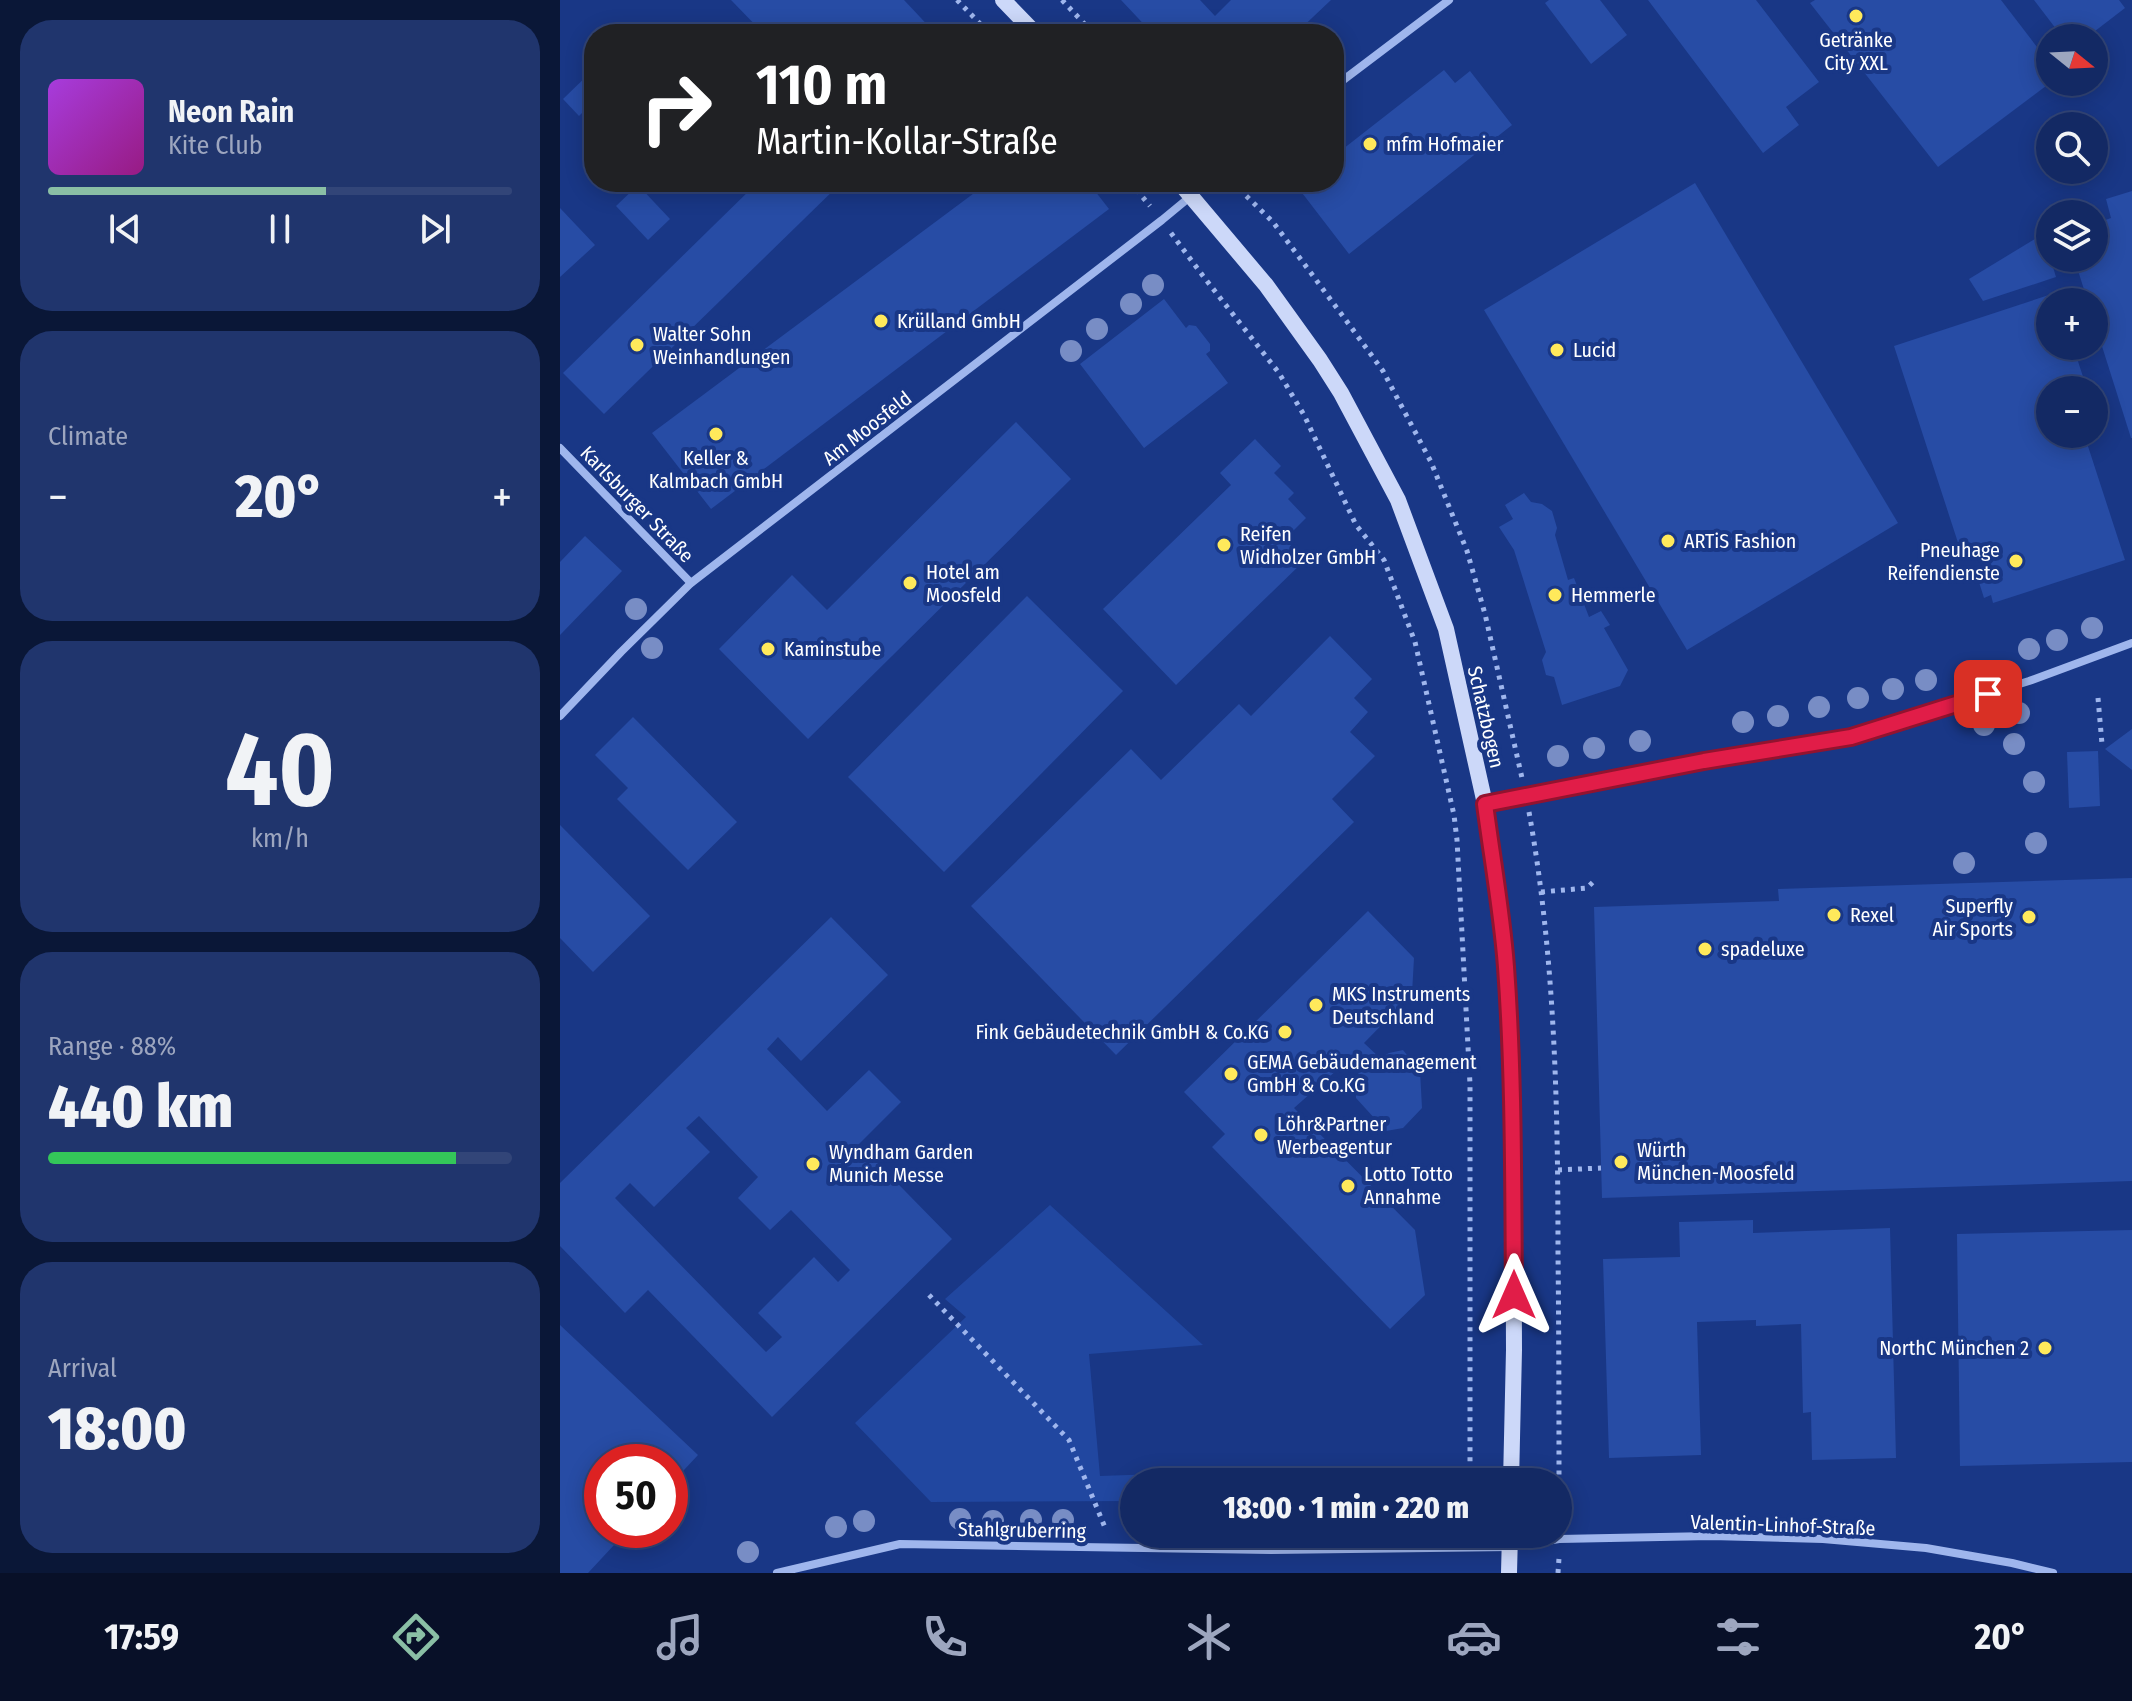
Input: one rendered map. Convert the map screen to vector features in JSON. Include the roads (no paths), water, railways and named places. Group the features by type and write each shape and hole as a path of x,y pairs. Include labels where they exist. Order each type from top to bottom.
{"main road":[{"path":"1003,0 1026,24"},
{"name":"Schatzbogen","path":"1189,192 1266,285 1341,393 1398,500 1446,629 1485,804 1506,964 1513,1099 1511,1468"},
{"path":"1509,1573 1510,1548"}],"street":[{"path":"1344,79 1449,0"},
{"name":"Am Moosfeld","path":"560,716 691,583 1196,192"},
{"name":"Karlsburger Straße","path":"560,448 691,583"},
{"path":"1485,804 1704,761 1851,737 2017,685 2132,643"},
{"name":"Valentin-Linhof-Straße","path":"1572,1539 1711,1536 1823,1539 1926,1548 2053,1573"},
{"name":"Stahlgruberring","path":"777,1573 900,1544 1120,1547"},
{"name":"Stahlgruberring","path":"1166,1548 1324,1548"}],"place":[{"name":"Getränke City XXL","path":"1856,16"},
{"name":"mfm Hofmaier","path":"1370,144"},
{"name":"Krülland GmbH","path":"881,321"},
{"name":"Walter Sohn Weinhandlungen","path":"637,345"},
{"name":"Lucid","path":"1557,350"},
{"name":"Keller & Kalmbach GmbH","path":"716,434"},
{"name":"ARTiS Fashion","path":"1668,541"},
{"name":"Reifen Widholzer GmbH","path":"1224,545"},
{"name":"Pneuhage Reifendienste","path":"2016,561"},
{"name":"Hotel am Moosfeld","path":"910,583"},
{"name":"Hemmerle","path":"1555,595"},
{"name":"Kaminstube","path":"768,649"},
{"name":"Rexel","path":"1834,915"},
{"name":"Superfly Air Sports","path":"2029,917"},
{"name":"spadeluxe","path":"1705,949"},
{"name":"MKS Instruments Deutschland","path":"1316,1005"},
{"name":"Fink Gebäudetechnik GmbH & Co.KG","path":"1285,1032"},
{"name":"GEMA Gebäudemanagement GmbH & Co.KG","path":"1231,1074"},
{"name":"Löhr&Partner Werbeagentur","path":"1261,1135"},
{"name":"Würth München-Moosfeld","path":"1621,1162"},
{"name":"Wyndham Garden Munich Messe","path":"813,1164"},
{"name":"Lotto Totto Annahme","path":"1348,1186"},
{"name":"NorthC München 2","path":"2045,1348"}]}
